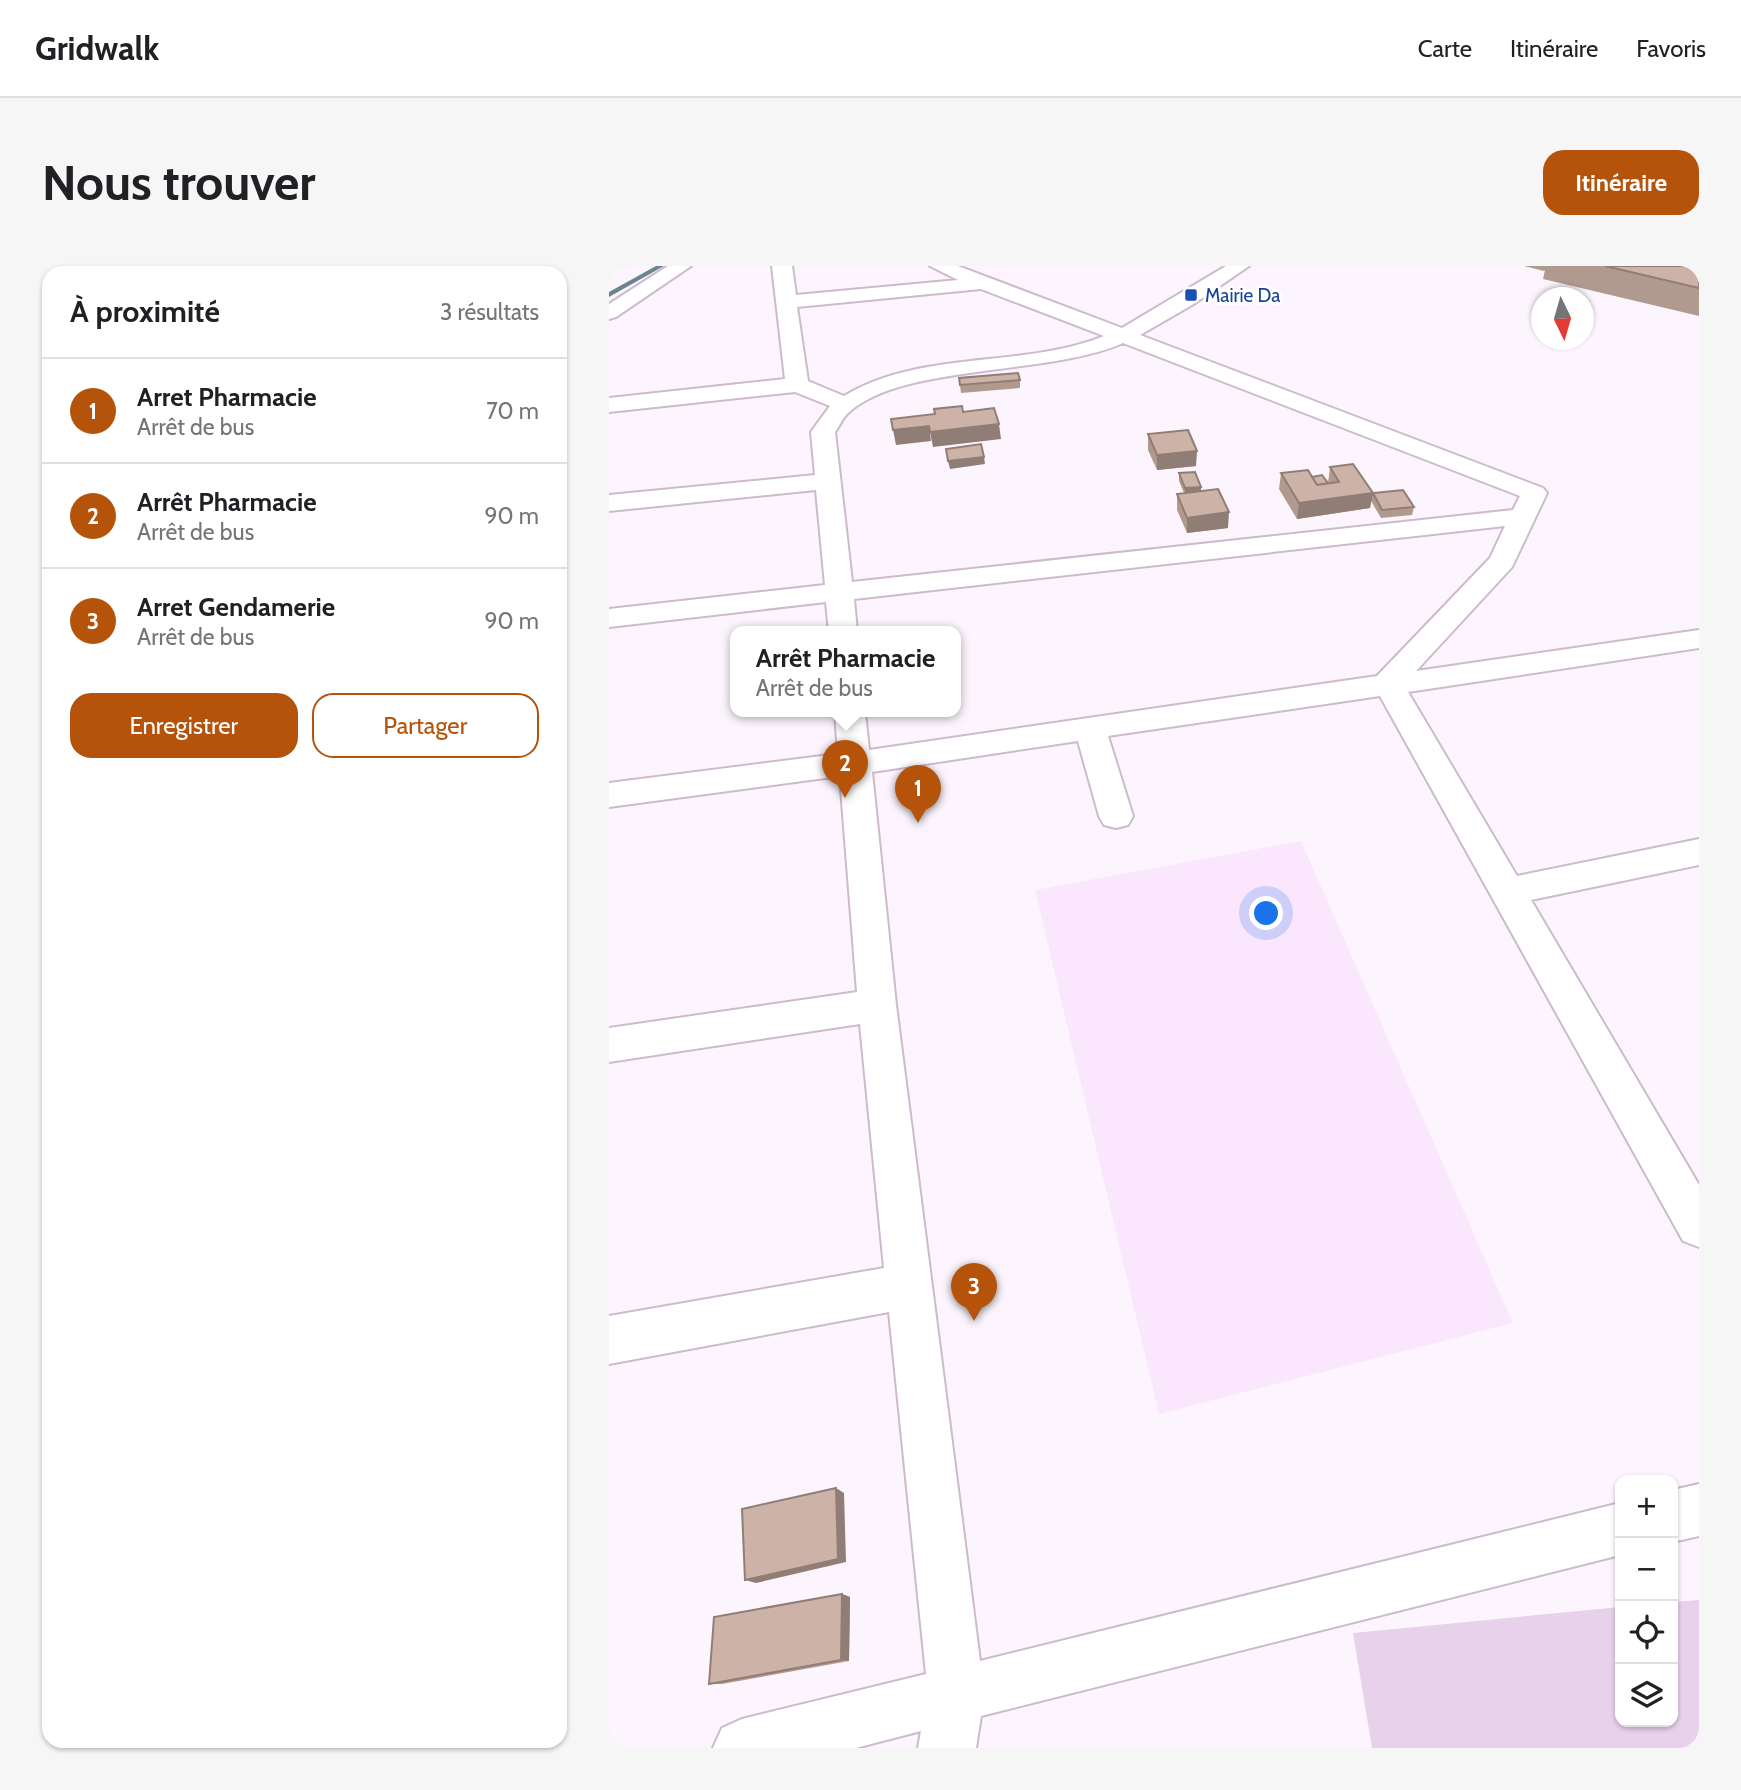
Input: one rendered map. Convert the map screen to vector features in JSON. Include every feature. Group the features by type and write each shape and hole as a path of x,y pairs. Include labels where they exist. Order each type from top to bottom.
{"street":[{"path":"609,313 681,266"},
{"path":"782,266 797,385"},
{"path":"940,266 1534,493 1502,561 1388,683"},
{"path":"842,626 823,432 828,419 844,404 864,392 895,381 1087,350 1126,335 1239,266"},
{"path":"1194,270 1220,278"},
{"path":"786,302 986,283"},
{"path":"609,405 797,385 844,404"},
{"path":"609,503 828,481"},
{"path":"609,618 1525,516"},
{"path":"609,795 855,764 1699,639"},
{"path":"1388,683 1699,1226"},
{"path":"850,717 877,1004 956,1695 947,1748"},
{"path":"1090,728 1116,816"},
{"path":"1507,892 1699,852"},
{"path":"609,1045 877,1004"},
{"path":"609,1340 909,1286"},
{"path":"1678,1515 1699,1510"},
{"path":"742,1748 1615,1531"}],"shaded area":[{"path":"1301,841 1513,1323 1159,1414 1035,890"},
{"path":"1699,1600 1699,1748 1372,1748 1353,1633 1615,1607 1615,1727 1678,1727 1678,1602"}],"building":[{"path":"1605,266 1699,266 1699,288"},
{"path":"1018,373 1020,380 960,385 959,378"},
{"path":"962,406 963,412 994,408 999,424 930,432 929,426 893,430 891,419 935,414 934,409"},
{"path":"1188,430 1197,451 1157,455 1148,434"},
{"path":"981,444 984,457 948,461 946,449"},
{"path":"1353,464 1373,493 1299,503 1281,473 1308,470 1317,485 1339,482 1330,467"},
{"path":"1195,472 1201,487 1185,488 1179,473"},
{"path":"1322,475 1328,483 1317,485 1312,477"},
{"path":"1218,489 1229,512 1187,518 1177,494"},
{"path":"1403,490 1414,507 1382,510 1373,493"},
{"path":"836,1488 838,1559 745,1580 742,1509"},
{"path":"842,1594 841,1660 709,1684 714,1617"}],"waterway":[{"path":"609,295 661,266"}],"place":[{"name":"Mairie Da","path":"1191,295"},
{"name":"Arrêt Pharmacie","path":"845,798"},
{"name":"Arret Pharmacie","path":"918,823"},
{"name":"Arret Gendamerie","path":"974,1321"}]}
